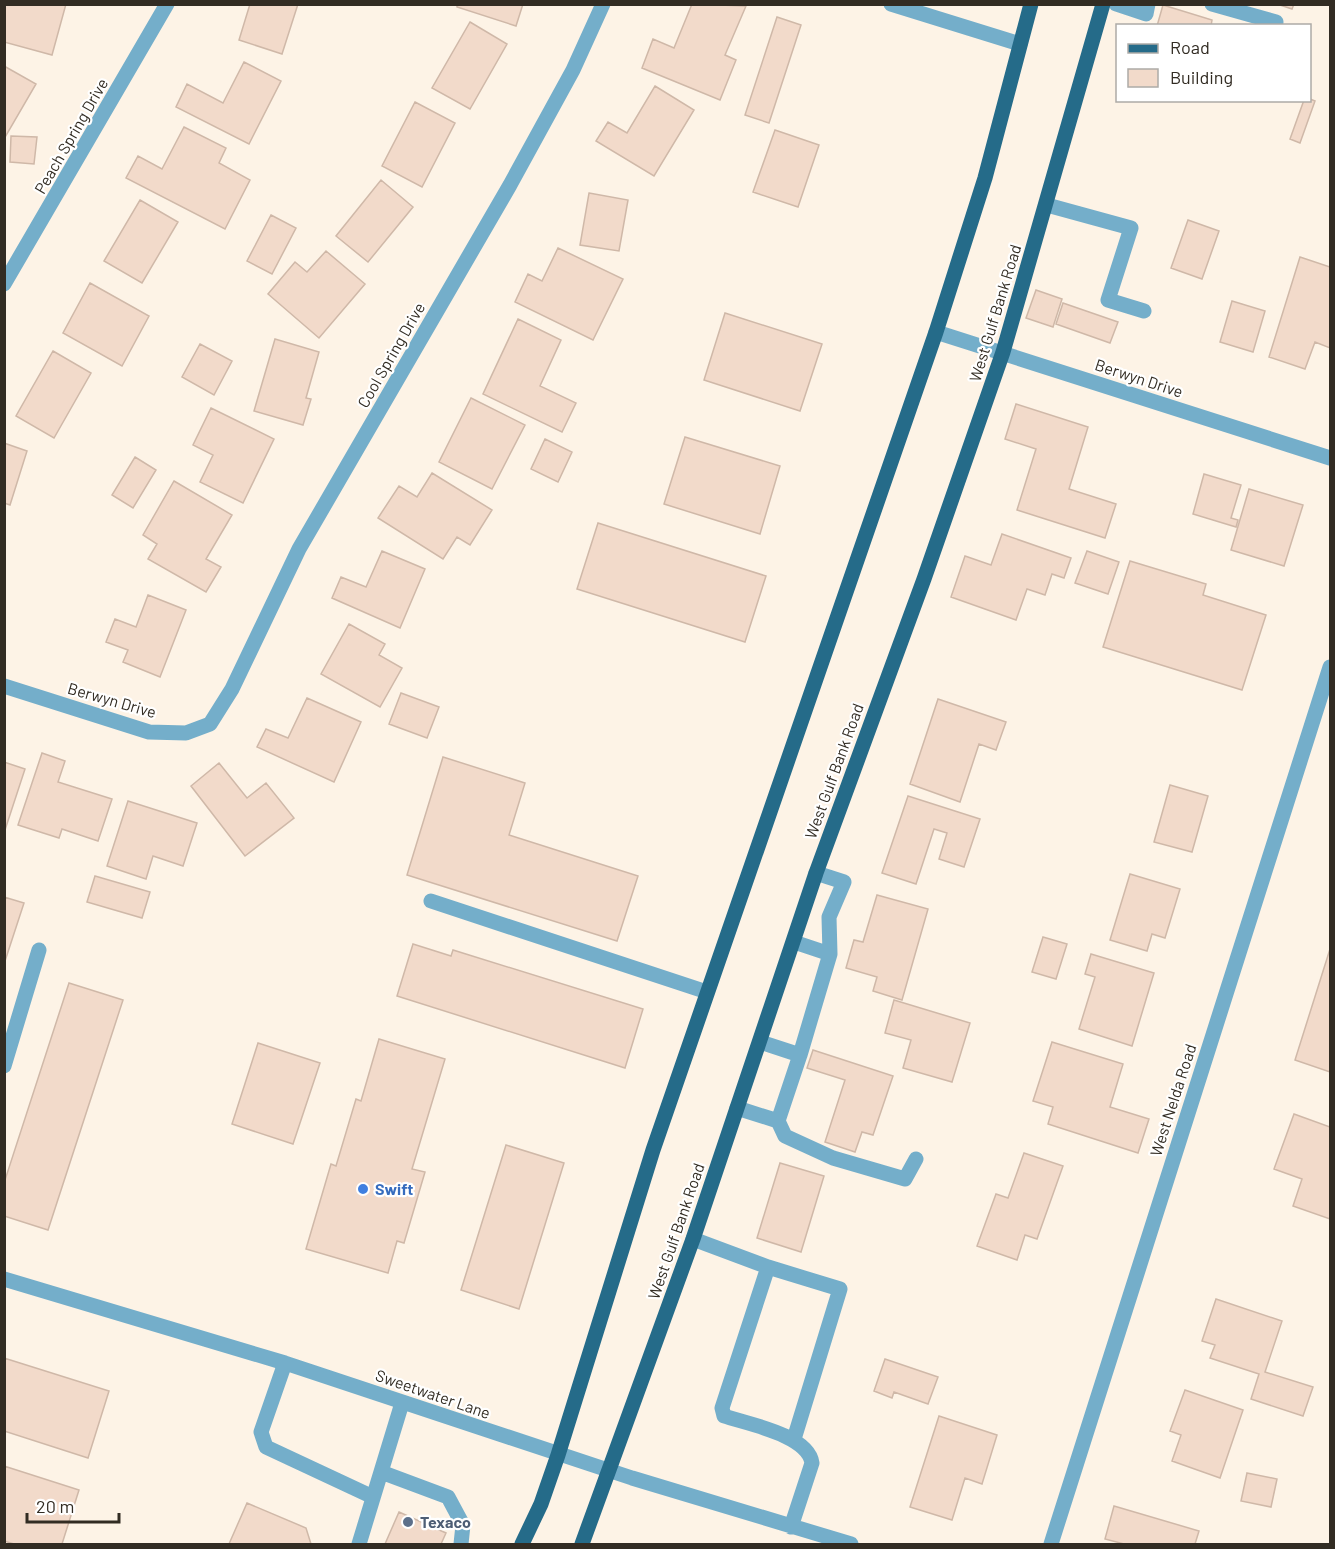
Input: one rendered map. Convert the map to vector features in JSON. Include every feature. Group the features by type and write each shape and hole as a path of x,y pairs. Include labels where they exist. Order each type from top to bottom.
{"main road":[{"path":"522,1545 541,1504 558,1455 653,1150 936,332 985,178 1031,4"},
{"name":"West Gulf Bank Road","path":"582,1545 693,1239 816,873 902,639 1003,352 1103,4"}],"street":[{"name":"Peach Spring Drive","path":"4,284 167,4"},
{"name":"Cool Spring Drive","path":"210,724 232,689 299,549 510,184 573,70 603,4"},
{"path":"891,4 1020,44"},
{"path":"1116,4 1146,14 1149,4"},
{"path":"1212,4 1276,22"},
{"path":"1047,205 1131,228 1108,300 1144,311"},
{"name":"Berwyn Drive","path":"936,332 1330,458"},
{"name":"West Nelda Road","path":"1051,1545 1330,667"},
{"name":"Berwyn Drive","path":"4,686 149,732 186,733 210,724"},
{"path":"816,873 844,882 829,917 831,954 778,1121 785,1136 833,1158 905,1179 916,1159"},
{"path":"431,902 707,992"},
{"path":"794,942 831,954"},
{"path":"4,1066 39,950"},
{"path":"760,1042 800,1055"},
{"path":"737,1108 778,1121"},
{"path":"693,1239 768,1267 840,1289 794,1439"},
{"path":"768,1267 722,1408 724,1416 794,1439 811,1455 812,1463 791,1527"},
{"name":"Sweetwater Lane","path":"4,1279 285,1363 558,1455 851,1545"},
{"path":"285,1363 261,1432 266,1448 373,1497"},
{"path":"359,1545 402,1403"},
{"path":"381,1472 448,1497 463,1525 461,1545"}],"building":[{"path":"4,4 66,4 52,55 4,42"},
{"path":"250,4 298,4 282,54 239,40"},
{"path":"457,4 523,4 516,26 457,7"},
{"path":"692,4 746,6 725,55 736,60 720,100 642,68 653,39 674,48"},
{"path":"1277,4 1294,4 1292,9"},
{"path":"1163,5 1212,20 1211,24 1158,24"},
{"path":"777,17 801,25 769,123 745,115"},
{"path":"470,22 507,44 470,109 432,88"},
{"path":"244,62 281,81 249,144 176,107 187,84 223,103"},
{"path":"4,66 36,84 4,139"},
{"path":"655,86 694,110 654,176 596,141 608,122 627,133"},
{"path":"1311,99 1315,101 1300,143 1290,139 1303,102 1311,102"},
{"path":"415,102 455,123 422,187 382,166"},
{"path":"184,127 226,148 219,163 250,180 225,229 126,178 138,156 162,169"},
{"path":"775,130 819,145 798,207 753,192"},
{"path":"11,136 37,137 34,164 10,162"},
{"path":"381,180 413,207 368,262 336,236"},
{"path":"589,193 628,200 619,251 580,245"},
{"path":"140,200 178,222 142,283 104,261"},
{"path":"271,215 296,228 272,274 247,261"},
{"path":"1188,220 1219,231 1202,279 1171,268"},
{"path":"558,248 623,279 593,340 515,302 528,274 542,281"},
{"path":"326,251 365,284 319,338 268,294 295,262 307,272"},
{"path":"1300,257 1330,267 1330,348 1315,342 1305,369 1269,357"},
{"path":"90,283 149,316 122,366 63,333"},
{"path":"1036,290 1062,299 1053,327 1026,318"},
{"path":"1232,301 1265,311 1253,352 1220,342"},
{"path":"1063,303 1118,322 1110,343 1056,324"},
{"path":"725,313 822,344 800,411 704,380"},
{"path":"518,319 561,340 540,386 576,403 562,432 483,394"},
{"path":"275,339 319,352 306,398 311,399 303,425 254,411"},
{"path":"200,344 232,361 214,395 182,377"},
{"path":"53,351 91,373 54,438 16,416"},
{"path":"471,398 525,425 492,489 439,462"},
{"path":"1016,404 1088,427 1069,489 1116,504 1105,538 1017,510 1036,449 1005,439"},
{"path":"211,408 274,439 243,503 200,482 213,455 193,445"},
{"path":"685,437 780,466 760,534 664,504"},
{"path":"545,439 572,452 558,482 531,469"},
{"path":"4,443 27,451 10,505 4,503"},
{"path":"135,457 156,470 133,508 112,495"},
{"path":"432,473 492,510 470,545 457,537 443,559 378,518 399,486 417,497"},
{"path":"1204,474 1241,485 1231,518 1238,520 1236,527 1193,514"},
{"path":"174,481 232,515 206,559 221,567 206,592 148,559 157,544 143,535"},
{"path":"1249,489 1303,505 1284,566 1231,550"},
{"path":"598,523 766,576 745,642 577,589"},
{"path":"1002,534 1071,558 1064,578 1052,574 1045,595 1027,589 1016,620 951,597 965,556 991,565"},
{"path":"382,551 425,569 400,628 332,598 341,577 366,587"},
{"path":"1087,551 1119,562 1108,594 1075,583"},
{"path":"1130,561 1206,584 1203,595 1266,615 1242,690 1103,647"},
{"path":"148,595 186,610 160,677 123,662 128,650 106,642 115,619 136,627"},
{"path":"349,624 385,644 379,655 402,668 380,707 321,674"},
{"path":"401,693 439,707 427,738 389,724"},
{"path":"307,698 361,722 334,782 257,747 266,729 288,738"},
{"path":"938,699 1006,722 996,750 979,744 960,802 910,784"},
{"path":"42,753 65,761 58,782 112,799 98,841 62,829 59,838 18,825"},
{"path":"443,757 525,783 509,835 638,876 617,941 407,875"},
{"path":"4,762 25,769 4,833"},
{"path":"219,763 247,798 266,783 294,818 245,856 191,786"},
{"path":"1170,785 1208,796 1192,852 1154,842"},
{"path":"908,796 980,819 964,867 939,859 947,833 934,829 916,884 882,873"},
{"path":"128,801 197,823 183,866 153,856 146,879 107,866"},
{"path":"1130,874 1180,889 1165,938 1152,934 1147,951 1110,940"},
{"path":"95,876 150,892 142,918 87,902"},
{"path":"877,895 928,909 902,1000 873,991 877,977 846,968 854,940 863,942"},
{"path":"4,897 24,903 5,961 4,960"},
{"path":"1043,937 1067,944 1056,979 1032,972"},
{"path":"413,944 451,956 453,950 643,1009 625,1068 397,996"},
{"path":"1330,949 1330,1072 1295,1060"},
{"path":"1091,954 1154,973 1132,1046 1079,1029 1095,977 1085,974"},
{"path":"69,983 123,1000 48,1230 4,1216 4,1183"},
{"path":"894,1000 970,1023 952,1082 903,1068 911,1040 885,1033"},
{"path":"379,1039 445,1059 412,1169 425,1172 404,1243 397,1241 388,1273 306,1249 331,1164 336,1166 356,1099 361,1101"},
{"path":"1052,1042 1123,1064 1110,1107 1149,1119 1138,1153 1048,1124 1053,1107 1033,1101"},
{"path":"258,1043 320,1063 293,1144 232,1124"},
{"path":"813,1050 893,1076 873,1135 862,1132 855,1152 825,1142 845,1080 807,1068"},
{"path":"1294,1114 1330,1127 1330,1219 1293,1206 1302,1179 1274,1169"},
{"path":"506,1145 564,1163 519,1309 461,1290"},
{"path":"1024,1153 1063,1166 1037,1239 1025,1235 1017,1260 977,1246 996,1194 1008,1198"},
{"path":"780,1163 824,1176 801,1252 757,1238"},
{"path":"1216,1299 1282,1321 1265,1372 1313,1387 1303,1416 1251,1399 1259,1374 1210,1358 1215,1345 1202,1341"},
{"path":"4,1358 109,1391 88,1458 4,1431"},
{"path":"885,1359 938,1377 928,1404 894,1392 892,1398 874,1391"},
{"path":"1185,1390 1243,1410 1220,1478 1172,1461 1181,1435 1170,1431"},
{"path":"939,1416 997,1435 982,1484 965,1478 952,1520 910,1507"},
{"path":"4,1466 79,1490 62,1544 14,1544 4,1541"},
{"path":"1247,1473 1277,1479 1271,1507 1241,1501"},
{"path":"247,1503 306,1528 311,1544 229,1544"},
{"path":"1114,1506 1199,1531 1195,1544 1124,1544 1105,1539"},
{"name":"Texaco","path":"399,1512 446,1533 441,1544 385,1544"}],"place":[{"name":"Swift","path":"363,1189"},
{"name":"Texaco","path":"408,1522"}]}
